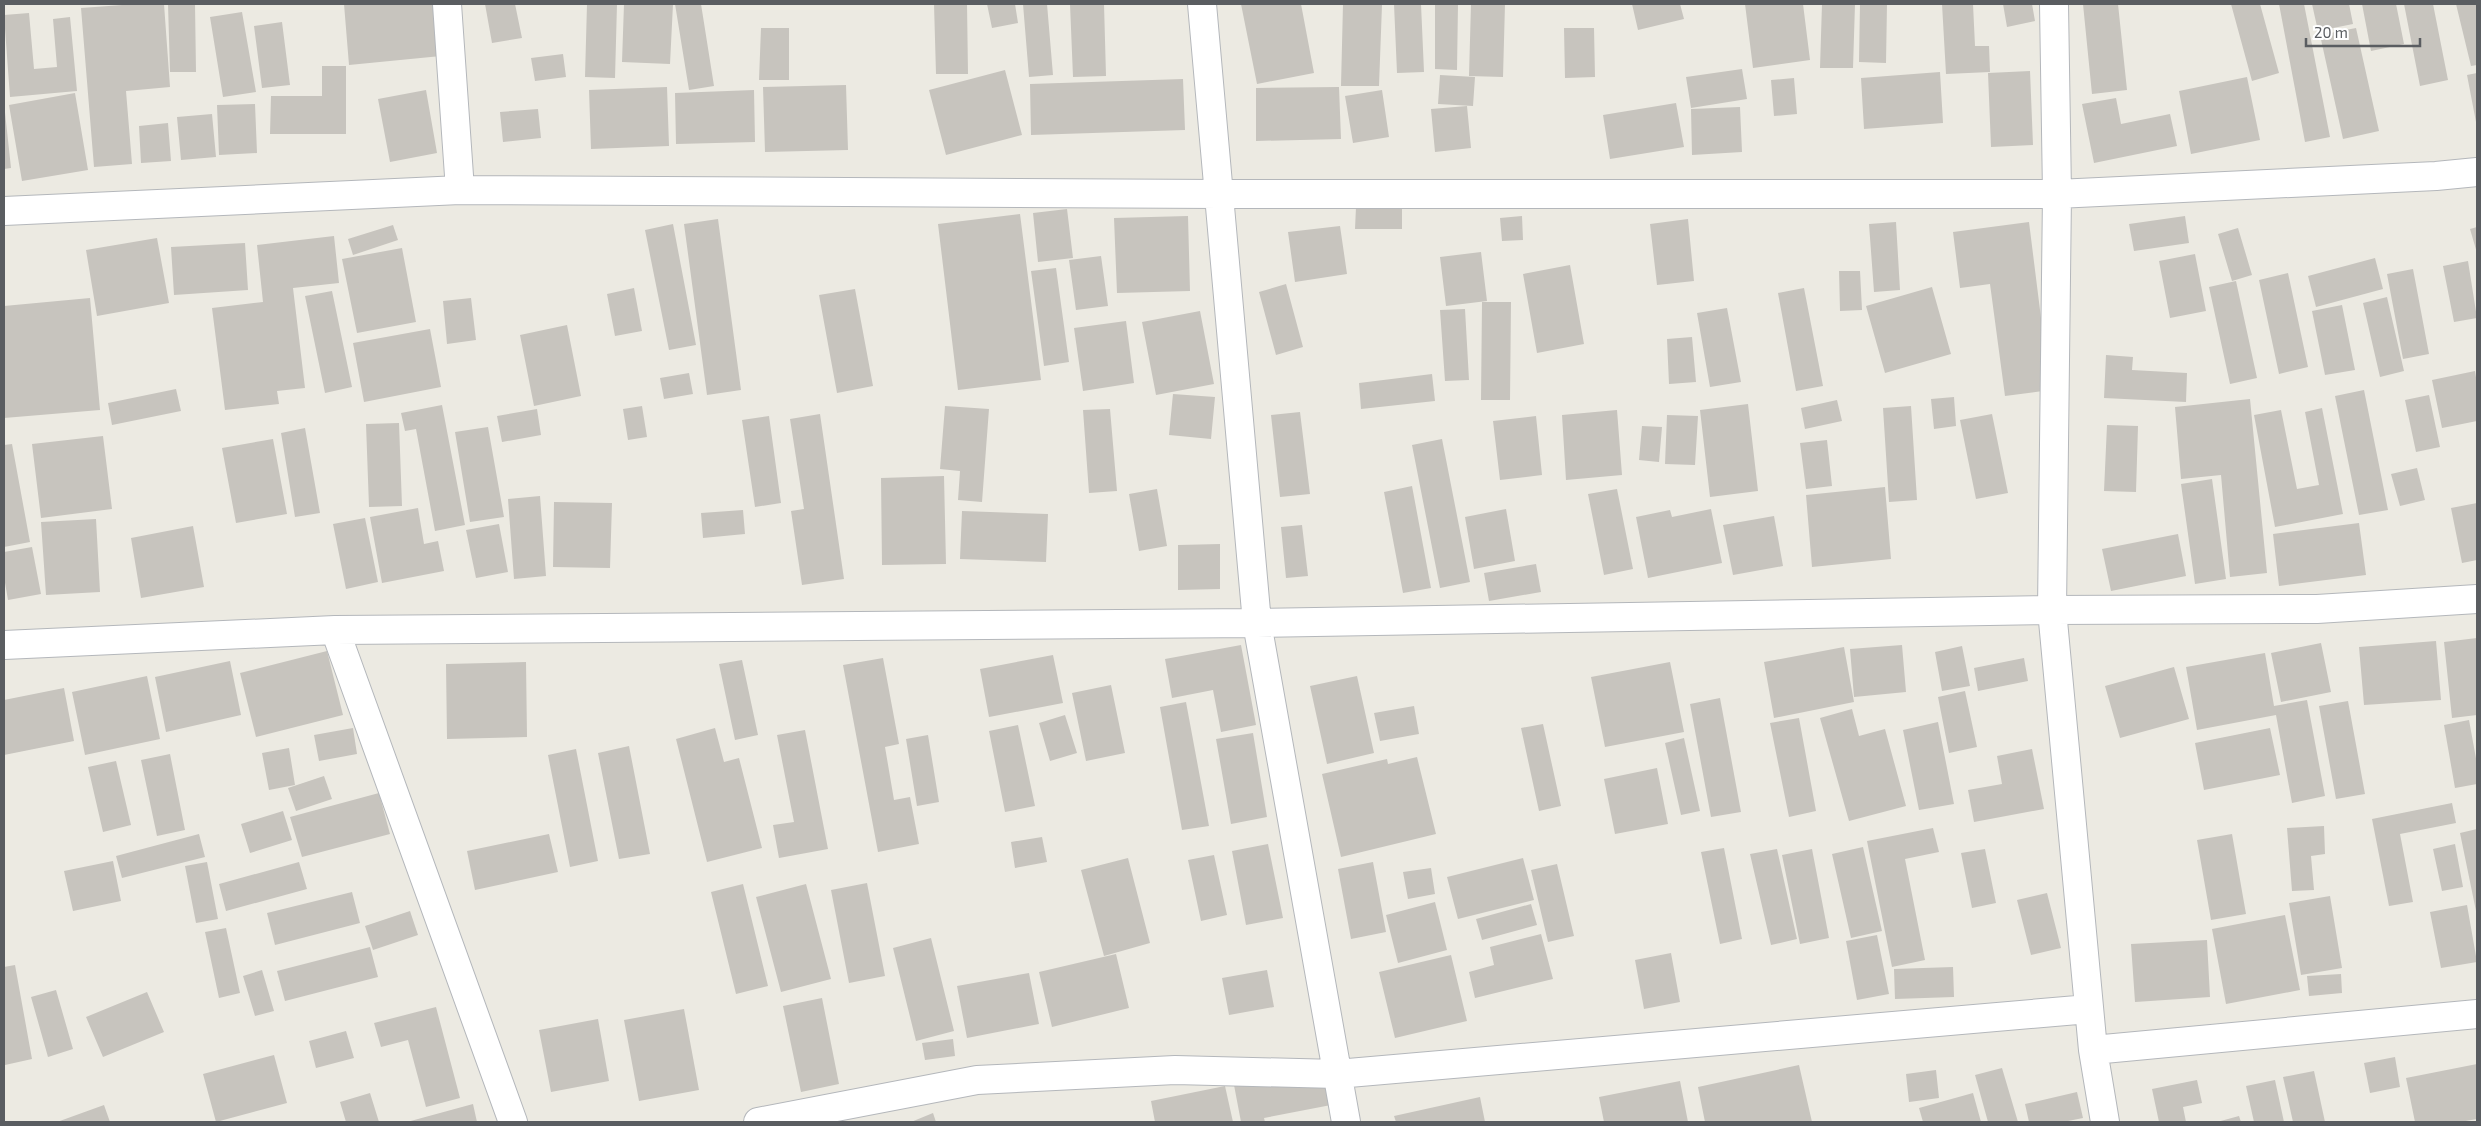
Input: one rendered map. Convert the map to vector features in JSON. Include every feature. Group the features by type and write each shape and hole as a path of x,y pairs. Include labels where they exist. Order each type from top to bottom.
{"street":[{"path":"447,4 460,190"},
{"path":"1202,4 1257,623 1346,1122"},
{"path":"2054,4 2057,194 2052,610 2093,1050 2105,1122"},
{"path":"4,211 460,190 1220,194 2057,194 2436,176 2477,172"},
{"path":"4,645 335,630 1257,623 2052,610 2318,609 2477,599"},
{"path":"335,630 514,1122"},
{"path":"758,1122 978,1080 1174,1070 1337,1074 2089,1009"},
{"path":"2093,1050 2477,1014"}],"building":[{"path":"164,4 170,87 126,91 132,164 94,167 81,8"},
{"path":"168,4 195,4 196,72 170,72"},
{"path":"344,4 437,4 441,56 349,65"},
{"path":"485,4 515,4 522,38 492,43"},
{"path":"587,4 617,4 615,78 585,77"},
{"path":"624,4 673,4 670,64 622,62"},
{"path":"675,4 701,4 714,86 689,90"},
{"path":"934,4 967,4 968,74 936,74"},
{"path":"987,4 1015,4 1018,23 992,28"},
{"path":"1023,4 1047,4 1053,75 1029,77"},
{"path":"1070,4 1104,4 1106,76 1073,77"},
{"path":"1241,4 1301,4 1314,73 1257,84"},
{"path":"1343,4 1382,5 1379,86 1341,86"},
{"path":"1394,4 1421,4 1424,72 1397,73"},
{"path":"1435,4 1458,4 1457,70 1435,69"},
{"path":"1471,4 1505,4 1503,77 1469,76"},
{"path":"1632,4 1680,4 1684,19 1638,30"},
{"path":"1745,4 1803,4 1810,60 1753,68"},
{"path":"1822,4 1855,4 1853,68 1820,68"},
{"path":"1860,4 1887,4 1886,63 1859,62"},
{"path":"1942,4 1973,4 1975,46 1989,46 1990,72 1946,74"},
{"path":"2003,4 2032,4 2035,21 2007,27"},
{"path":"2083,4 2118,4 2127,90 2092,94"},
{"path":"2231,4 2260,4 2279,73 2252,81"},
{"path":"2279,4 2304,4 2330,137 2305,142"},
{"path":"2312,4 2349,4 2353,24 2318,31"},
{"path":"2362,4 2396,4 2404,44 2371,51"},
{"path":"2404,4 2433,4 2448,80 2420,86"},
{"path":"2456,4 2477,4 2477,65 2471,66"},
{"path":"242,12 256,92 223,97 210,17"},
{"path":"29,13 34,69 57,67 53,19 70,17 77,91 10,97 4,15"},
{"path":"282,22 290,85 262,88 254,26"},
{"path":"761,28 789,28 789,80 759,80"},
{"path":"1564,28 1594,28 1595,77 1565,78"},
{"path":"2356,28 2379,131 2343,139 2320,35"},
{"path":"563,54 566,77 535,81 531,58"},
{"path":"322,66 346,66 346,134 270,134 271,96 322,96"},
{"path":"1742,69 1747,99 1691,108 1686,77"},
{"path":"1005,70 1022,135 946,155 929,90"},
{"path":"2030,71 2033,145 1991,147 1988,73"},
{"path":"1940,72 1943,123 1864,129 1861,78"},
{"path":"2477,73 2477,122 2476,122 2467,75"},
{"path":"1440,75 1475,77 1473,106 1438,104"},
{"path":"2247,77 2260,140 2191,154 2179,91"},
{"path":"1794,78 1797,114 1774,116 1771,80"},
{"path":"1183,79 1185,130 1031,135 1030,84"},
{"path":"846,85 848,150 765,152 763,87"},
{"path":"667,87 669,146 591,149 589,90"},
{"path":"1339,87 1341,139 1256,141 1256,88"},
{"path":"426,90 437,153 390,162 378,99"},
{"path":"754,90 755,142 676,144 675,93"},
{"path":"1382,90 1389,137 1353,143 1345,96"},
{"path":"75,93 88,170 22,181 9,105"},
{"path":"2116,98 2121,124 2170,114 2177,146 2094,163 2082,104"},
{"path":"4,103 11,168 4,169"},
{"path":"1676,103 1684,147 1610,159 1603,115"},
{"path":"255,104 257,153 219,155 217,105"},
{"path":"1467,106 1471,148 1435,152 1431,109"},
{"path":"1740,107 1742,152 1692,155 1691,109"},
{"path":"538,109 541,138 503,142 500,112"},
{"path":"212,114 216,157 181,160 177,117"},
{"path":"168,123 171,161 141,163 139,126"},
{"path":"1356,207 1402,208 1402,229 1355,229"},
{"path":"1067,209 1073,258 1038,262 1033,213"},
{"path":"1020,214 1041,380 958,390 938,224"},
{"path":"1188,216 1190,291 1117,293 1114,218"},
{"path":"1522,216 1523,240 1502,241 1500,218"},
{"path":"2185,216 2189,243 2134,251 2129,224"},
{"path":"718,219 741,390 707,395 684,224"},
{"path":"1688,219 1694,281 1657,285 1650,224"},
{"path":"1896,222 1900,290 1874,292 1869,224"},
{"path":"2029,222 2050,390 2005,396 1990,284 1960,288 1953,232"},
{"path":"673,224 696,345 669,350 645,230"},
{"path":"393,225 398,240 353,255 348,239"},
{"path":"1340,226 1347,274 1295,282 1288,232"},
{"path":"2477,227 2477,253 2470,229"},
{"path":"2238,228 2252,275 2232,281 2218,234"},
{"path":"334,236 339,283 293,288 305,388 277,391 279,404 225,410 212,308 263,302 257,245"},
{"path":"157,238 169,303 97,316 86,250"},
{"path":"245,243 248,290 174,295 171,247"},
{"path":"402,248 416,322 357,333 342,259"},
{"path":"1481,252 1487,301 1446,306 1440,257"},
{"path":"2195,254 2206,311 2170,318 2159,261"},
{"path":"1101,256 1108,306 1076,310 1069,260"},
{"path":"2375,258 2383,289 2316,307 2308,276"},
{"path":"2468,261 2477,318 2454,322 2443,266"},
{"path":"1570,265 1584,344 1537,353 1523,274"},
{"path":"1056,268 1069,362 1044,366 1031,271"},
{"path":"2413,269 2429,354 2403,359 2387,274"},
{"path":"1839,271 1860,271 1862,310 1840,311"},
{"path":"2288,273 2308,367 2279,374 2259,280"},
{"path":"2236,281 2257,378 2230,384 2209,287"},
{"path":"1286,284 1303,347 1276,355 1259,292"},
{"path":"1932,287 1951,354 1885,373 1866,306"},
{"path":"634,288 642,331 615,336 607,294"},
{"path":"1804,288 1823,386 1796,391 1778,293"},
{"path":"855,289 873,386 837,393 819,295"},
{"path":"332,291 352,387 325,393 305,296"},
{"path":"2387,297 2404,371 2380,377 2363,303"},
{"path":"90,298 100,410 4,418 4,306"},
{"path":"471,298 476,340 447,344 443,301"},
{"path":"1482,302 1511,302 1510,400 1481,400"},
{"path":"2342,305 2355,370 2325,375 2312,311"},
{"path":"1727,308 1741,382 1710,387 1697,313"},
{"path":"1465,309 1469,380 1445,381 1440,310"},
{"path":"1200,311 1214,384 1156,395 1142,322"},
{"path":"1126,321 1134,383 1083,391 1074,328"},
{"path":"567,325 581,396 534,406 520,335"},
{"path":"430,329 441,387 364,402 353,343"},
{"path":"1692,337 1696,382 1669,384 1667,339"},
{"path":"2106,355 2133,357 2132,370 2187,373 2186,402 2104,398"},
{"path":"2475,371 2477,421 2442,428 2432,380"},
{"path":"689,373 693,394 664,399 660,378"},
{"path":"1432,374 1435,401 1361,409 1359,383"},
{"path":"176,389 181,411 112,425 108,403"},
{"path":"2364,390 2388,510 2359,515 2335,396"},
{"path":"1173,394 1215,397 1211,439 1169,435"},
{"path":"2429,395 2440,447 2416,452 2405,400"},
{"path":"1954,397 1956,426 1934,429 1931,399"},
{"path":"2250,399 2267,573 2230,577 2221,475 2181,479 2175,407"},
{"path":"1837,400 1842,421 1805,429 1801,408"},
{"path":"1748,404 1758,491 1710,497 1700,410"},
{"path":"442,405 465,525 435,531 416,429 405,431 401,413"},
{"path":"642,406 647,437 628,440 623,409"},
{"path":"945,406 989,409 982,502 958,500 960,471 940,469"},
{"path":"1911,406 1917,500 1889,502 1883,408"},
{"path":"2322,408 2343,514 2275,527 2254,415 2281,410 2297,489 2319,485 2305,412"},
{"path":"537,409 541,435 502,442 497,416"},
{"path":"1110,409 1117,491 1089,493 1083,410"},
{"path":"1617,410 1622,475 1566,480 1562,415"},
{"path":"1300,412 1310,494 1280,497 1271,415"},
{"path":"820,414 844,579 802,585 791,511 804,509 790,419"},
{"path":"1992,414 2008,493 1976,499 1960,420"},
{"path":"1667,415 1698,416 1695,465 1665,464"},
{"path":"769,416 781,503 755,507 742,420"},
{"path":"1536,416 1542,475 1500,480 1493,421"},
{"path":"399,423 402,506 369,507 366,424"},
{"path":"2107,425 2138,426 2136,492 2104,491"},
{"path":"1642,426 1662,427 1659,462 1639,460"},
{"path":"488,427 504,517 470,522 455,432"},
{"path":"305,428 320,513 295,517 281,433"},
{"path":"103,436 112,509 41,518 32,444"},
{"path":"273,439 287,514 236,523 222,448"},
{"path":"1442,439 1470,582 1440,588 1412,445"},
{"path":"1827,440 1832,486 1806,489 1800,443"},
{"path":"12,444 30,542 4,547 4,445"},
{"path":"2417,468 2425,500 2400,506 2391,474"},
{"path":"944,476 946,564 882,565 881,478"},
{"path":"2212,479 2226,579 2195,584 2181,484"},
{"path":"1412,486 1431,588 1403,593 1384,492"},
{"path":"1885,487 1891,559 1812,567 1806,495"},
{"path":"1157,489 1167,546 1139,551 1129,494"},
{"path":"1617,489 1633,569 1604,575 1588,494"},
{"path":"540,496 546,576 514,579 508,499"},
{"path":"554,502 612,503 610,568 553,567"},
{"path":"2477,503 2477,560 2462,563 2451,508"},
{"path":"418,508 424,544 438,541 444,571 382,583 370,517"},
{"path":"1506,509 1515,561 1474,569 1465,517"},
{"path":"1711,509 1722,563 1648,578 1636,517 1670,510 1672,517"},
{"path":"743,510 745,534 703,538 701,513"},
{"path":"962,511 1048,514 1046,562 960,559"},
{"path":"1774,516 1783,566 1733,575 1723,525"},
{"path":"365,518 378,582 346,589 333,524"},
{"path":"96,519 100,592 46,595 41,522"},
{"path":"2359,523 2366,575 2279,586 2273,534"},
{"path":"499,524 508,572 476,578 466,530"},
{"path":"1302,525 1308,576 1286,578 1281,527"},
{"path":"193,526 204,587 141,598 131,538"},
{"path":"2178,534 2186,576 2111,591 2102,549"},
{"path":"1220,544 1220,589 1178,590 1178,545"},
{"path":"32,547 41,594 8,600 4,577 4,552"},
{"path":"1536,564 1541,592 1489,601 1484,573"},
{"path":"2477,638 2477,715 2452,718 2444,642"},
{"path":"2436,641 2441,700 2364,705 2359,647"},
{"path":"2321,643 2331,692 2281,702 2271,653"},
{"path":"1241,645 1256,725 1221,732 1213,690 1172,698 1165,659"},
{"path":"1902,645 1906,692 1854,697 1850,649"},
{"path":"1962,646 1970,686 1942,691 1935,652"},
{"path":"1844,647 1854,702 1774,718 1764,662"},
{"path":"327,651 343,715 256,737 240,673"},
{"path":"2265,653 2274,706 2307,700 2325,796 2292,803 2276,715 2197,730 2186,667"},
{"path":"1053,655 1063,703 989,717 980,669"},
{"path":"883,658 899,744 885,747 894,800 910,797 919,844 878,852 843,665"},
{"path":"2024,658 2028,681 1978,691 1974,668"},
{"path":"742,660 758,735 735,740 719,664"},
{"path":"230,661 241,715 166,732 155,677"},
{"path":"526,662 527,737 447,739 446,664"},
{"path":"1670,662 1684,732 1605,747 1591,677"},
{"path":"2174,667 2189,719 2120,738 2105,686"},
{"path":"147,676 160,739 85,755 72,692"},
{"path":"1357,676 1374,753 1327,764 1310,686"},
{"path":"1111,685 1125,753 1086,761 1072,693"},
{"path":"64,688 74,741 4,755 4,700"},
{"path":"1965,691 1977,747 1949,753 1938,697"},
{"path":"1720,698 1741,812 1711,817 1690,704"},
{"path":"2348,701 2365,794 2336,799 2319,706"},
{"path":"1186,702 1209,826 1182,830 1160,707"},
{"path":"1414,706 1419,734 1380,741 1374,713"},
{"path":"1852,709 1859,736 1885,729 1906,806 1849,821 1820,718"},
{"path":"1065,715 1077,753 1050,761 1039,723"},
{"path":"1799,718 1816,811 1789,817 1770,723"},
{"path":"2469,720 2477,764 2477,784 2455,788 2444,725"},
{"path":"1938,722 1954,804 1919,810 1903,730"},
{"path":"1543,724 1561,806 1539,811 1521,728"},
{"path":"1018,725 1035,806 1005,812 989,731"},
{"path":"353,728 357,754 319,761 314,735"},
{"path":"715,728 724,762 739,758 762,848 707,862 676,739"},
{"path":"2270,728 2280,775 2204,790 2195,743"},
{"path":"805,730 828,849 779,858 773,825 794,822 777,735"},
{"path":"1253,733 1267,817 1231,824 1216,739"},
{"path":"928,735 939,802 917,806 906,739"},
{"path":"1684,738 1700,811 1681,815 1665,743"},
{"path":"629,746 650,854 619,859 598,753"},
{"path":"289,748 295,785 269,790 262,753"},
{"path":"576,749 598,861 570,867 548,755"},
{"path":"2032,749 2044,809 1974,822 1968,790 2002,784 1997,756"},
{"path":"170,754 185,830 157,836 141,760"},
{"path":"1417,757 1436,834 1341,857 1322,774 1387,759 1388,764"},
{"path":"116,761 131,825 103,832 88,767"},
{"path":"1657,768 1668,824 1615,834 1604,779"},
{"path":"324,776 332,799 296,811 288,788"},
{"path":"379,793 390,834 302,857 290,817"},
{"path":"2452,803 2456,823 2400,834 2413,902 2389,906 2372,819"},
{"path":"283,811 292,840 250,853 241,824"},
{"path":"2324,826 2325,854 2311,856 2314,890 2292,891 2287,828"},
{"path":"1933,828 1939,852 1905,859 1925,960 1892,967 1867,841"},
{"path":"2477,829 2477,911 2476,911 2460,833"},
{"path":"199,834 205,857 122,878 116,856"},
{"path":"549,834 558,872 475,890 467,851"},
{"path":"2232,834 2246,914 2211,920 2197,840"},
{"path":"1042,837 1047,862 1015,868 1011,842"},
{"path":"1268,844 1283,918 1246,925 1232,851"},
{"path":"2455,844 2463,887 2442,891 2433,849"},
{"path":"1863,847 1882,931 1851,938 1832,854"},
{"path":"1724,848 1742,939 1720,944 1701,852"},
{"path":"1777,849 1797,939 1771,945 1750,854"},
{"path":"1812,849 1829,938 1800,944 1782,855"},
{"path":"1985,849 1996,903 1972,908 1961,853"},
{"path":"1214,855 1227,915 1201,921 1188,860"},
{"path":"1128,858 1150,943 1104,956 1081,870"},
{"path":"1523,858 1534,900 1458,919 1447,877"},
{"path":"113,861 121,901 73,911 64,871"},
{"path":"207,862 218,919 196,923 185,866"},
{"path":"299,862 307,889 226,911 219,884"},
{"path":"1373,862 1386,932 1351,939 1338,869"},
{"path":"1557,864 1574,936 1548,942 1531,870"},
{"path":"1431,868 1435,894 1408,899 1403,872"},
{"path":"867,883 885,976 849,983 831,890"},
{"path":"743,884 768,986 736,994 711,892"},
{"path":"806,884 831,979 781,992 756,897"},
{"path":"352,892 360,923 275,945 267,913"},
{"path":"2047,893 2061,948 2031,955 2017,900"},
{"path":"2330,896 2342,968 2301,975 2289,903"},
{"path":"1435,902 1447,950 1398,963 1386,915"},
{"path":"1531,904 1537,925 1482,940 1476,919"},
{"path":"2467,905 2477,962 2441,968 2430,912"},
{"path":"410,911 418,935 373,950 365,926"},
{"path":"2285,915 2300,990 2226,1004 2212,929"},
{"path":"226,928 240,993 219,998 205,932"},
{"path":"1541,934 1553,979 1475,998 1469,972 1494,965 1490,947"},
{"path":"1877,935 1889,994 1857,1000 1846,941"},
{"path":"931,938 954,1031 916,1041 893,948"},
{"path":"2207,940 2210,997 2135,1002 2131,944"},
{"path":"370,947 378,977 285,1001 277,971"},
{"path":"1671,953 1680,1002 1644,1009 1635,960"},
{"path":"1116,954 1129,1008 1052,1027 1039,972"},
{"path":"1451,955 1467,1021 1395,1038 1379,972"},
{"path":"15,965 32,1059 5,1065 4,967"},
{"path":"1953,967 1954,997 1895,999 1894,969"},
{"path":"262,970 274,1011 255,1016 243,976"},
{"path":"1267,970 1274,1007 1229,1015 1222,978"},
{"path":"1029,973 1039,1024 967,1038 957,986"},
{"path":"2341,974 2342,993 2309,996 2307,976"},
{"path":"56,990 73,1049 48,1057 31,997"},
{"path":"147,992 164,1032 103,1057 86,1017"},
{"path":"822,998 839,1084 801,1092 783,1006"},
{"path":"436,1007 460,1098 426,1107 408,1040 381,1047 374,1023"},
{"path":"684,1009 699,1090 639,1101 624,1020"},
{"path":"598,1019 609,1081 551,1092 539,1030"},
{"path":"346,1031 354,1058 316,1068 309,1041"},
{"path":"953,1039 955,1056 925,1060 922,1043"},
{"path":"274,1055 287,1103 216,1122 203,1074"},
{"path":"2395,1057 2400,1087 2370,1093 2364,1063"},
{"path":"2477,1064 2477,1119 2460,1122 2415,1122 2406,1078"},
{"path":"1799,1065 1812,1122 1705,1122 1698,1087"},
{"path":"1324,1067 1331,1105 1264,1118 1265,1122 1241,1122 1234,1085"},
{"path":"2002,1068 2018,1122 1988,1122 1975,1075"},
{"path":"1936,1070 1939,1098 1909,1102 1906,1074"},
{"path":"2314,1071 2325,1122 2293,1122 2283,1077"},
{"path":"2197,1080 2202,1103 2183,1107 2186,1122 2159,1122 2152,1089"},
{"path":"2275,1080 2284,1122 2254,1122 2246,1086"},
{"path":"1680,1081 1688,1122 1604,1122 1599,1097"},
{"path":"1225,1086 1233,1122 1155,1122 1151,1101"},
{"path":"2077,1092 2083,1118 2063,1122 2029,1122 2025,1104"},
{"path":"370,1093 379,1122 346,1122 340,1102"},
{"path":"1973,1093 1981,1122 1923,1122 1919,1108"},
{"path":"1480,1097 1485,1122 1396,1122 1394,1116"},
{"path":"473,1104 477,1122 407,1122"},
{"path":"104,1105 110,1122 57,1122"},
{"path":"933,1113 936,1122 911,1122"},
{"path":"2239,1116 2241,1122 2217,1122"}]}
